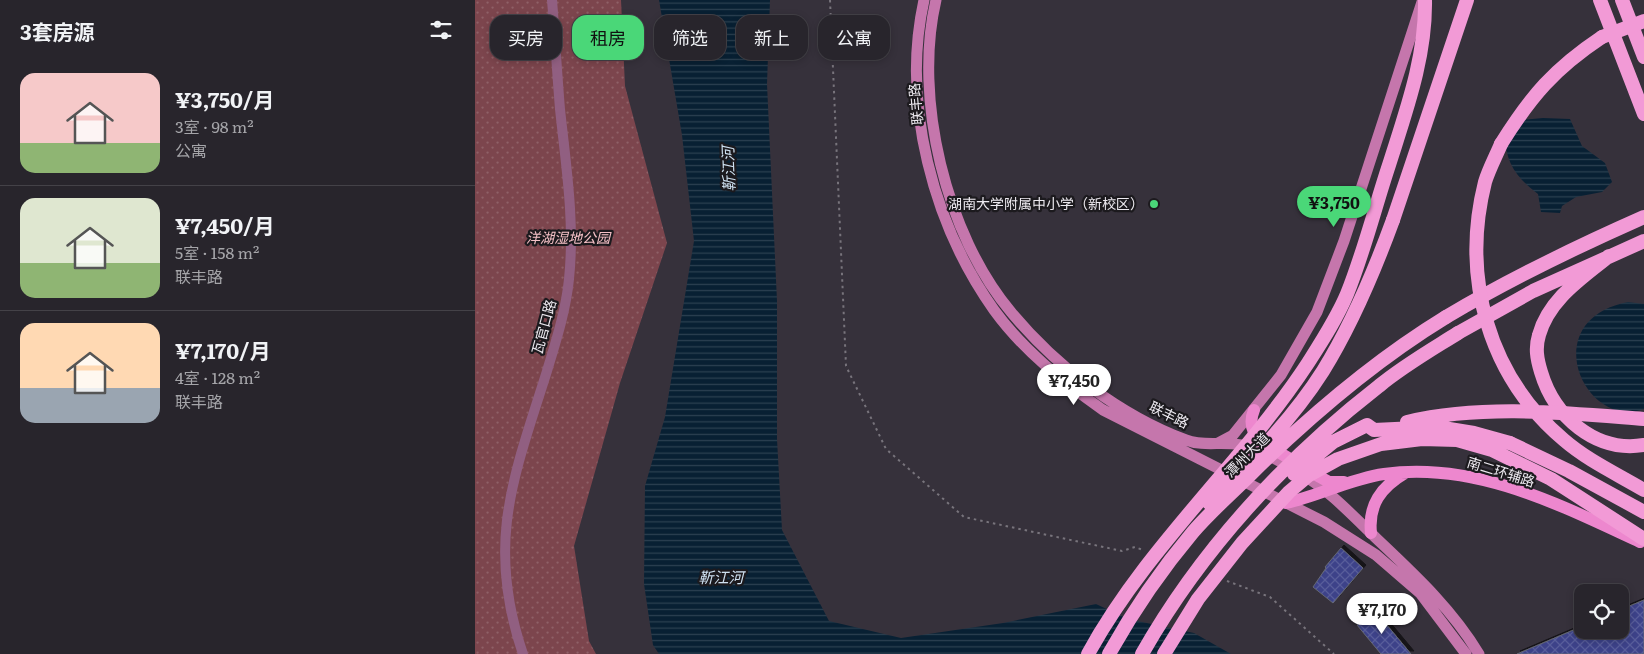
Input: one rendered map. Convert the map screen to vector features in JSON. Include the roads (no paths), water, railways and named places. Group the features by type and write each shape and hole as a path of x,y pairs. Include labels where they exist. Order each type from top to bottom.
{"highway":[{"path":"1088,654 1147,556 1263,426 1308,362 1346,294 1420,63 1426,19 1424,0"},
{"path":"1147,556 1275,434 1318,378 1357,307 1378,262 1467,0"},
{"path":"1600,0 1642,109"},
{"path":"1622,0 1644,57"},
{"path":"1644,21 1602,37 1575,55 1545,82 1524,108 1501,144 1485,181 1476,232 1477,278 1488,332 1505,370 1539,417 1565,441 1644,490"},
{"name":"潭州大道","path":"1109,654 1157,580 1209,515 1294,432 1329,401 1400,346 1485,294 1567,251 1644,217"},
{"path":"1142,654 1204,562 1237,521 1325,430 1380,385 1458,333 1533,291 1644,241"},
{"path":"1609,256 1560,297 1546,317 1539,335 1536,353 1551,398 1565,417 1586,434 1612,444 1644,445"},
{"path":"1375,430 1436,415 1465,412 1553,412 1644,419"},
{"path":"1164,654 1231,544 1295,473 1333,442 1367,425 1375,430 1437,426 1474,433 1510,443 1569,471 1644,512"},
{"path":"1198,599 1242,543 1289,492 1309,475 1338,459 1381,444 1422,439 1457,440 1491,450 1551,478 1644,540"}],"main road":[{"name":"联丰路","path":"924,0 919,23 916,66 918,103 924,145 947,221 964,260 995,310 1029,350 1069,386 1103,410 1324,522 1376,555 1420,593 1466,654"},
{"name":"联丰路","path":"936,0 928,70 934,138 943,173 967,240 990,282 1010,311 1048,351 1108,398 1186,440 1213,445 1241,445 1252,449 1302,474 1326,491 1421,579 1457,623 1479,654"},
{"path":"1213,445 1233,435 1255,410 1281,375 1317,312 1331,279 1424,0"},
{"path":"1255,410 1251,418 1251,426 1254,435 1260,441 1329,482 1355,480"},
{"name":"南二环辅路","path":"1286,503 1307,499 1355,480 1408,471 1475,476 1565,508 1644,544"},
{"path":"1371,533 1371,511 1382,490 1408,471"}],"street":[{"name":"瓦官口路","path":"523,654 513,625 505,585 505,521 511,488 563,315 569,282 572,245 570,192 560,109 552,0"},
{"path":"529,654 516,612 512,587 510,538 512,513 567,316 574,283 576,249 577,219 557,0"}],"water":[{"name":"靳江河","path":"659,0 770,0 769,15 736,15 736,60 768,60 767,84 777,301 777,439 782,530 829,621 901,638 1003,623 1096,604 1128,619 1194,633 1231,654 659,654 653,645 644,584 645,486 665,417 694,241 682,135 669,60 726,60 726,15 662,15"},
{"path":"1543,118 1570,119 1582,146 1605,163 1612,182 1602,192 1576,197 1562,206 1560,213 1541,212 1538,194 1514,170 1506,147 1505,137 1520,120"},
{"path":"1628,302 1644,304 1644,409 1622,411 1603,404 1588,390 1579,371 1576,350 1583,329 1600,313"}],"place":[{"name":"湖南大学附属中小学（新校区）","path":"1154,204"}],"park label":[{"name":"洋湖湿地公园","path":"568,238"}]}
